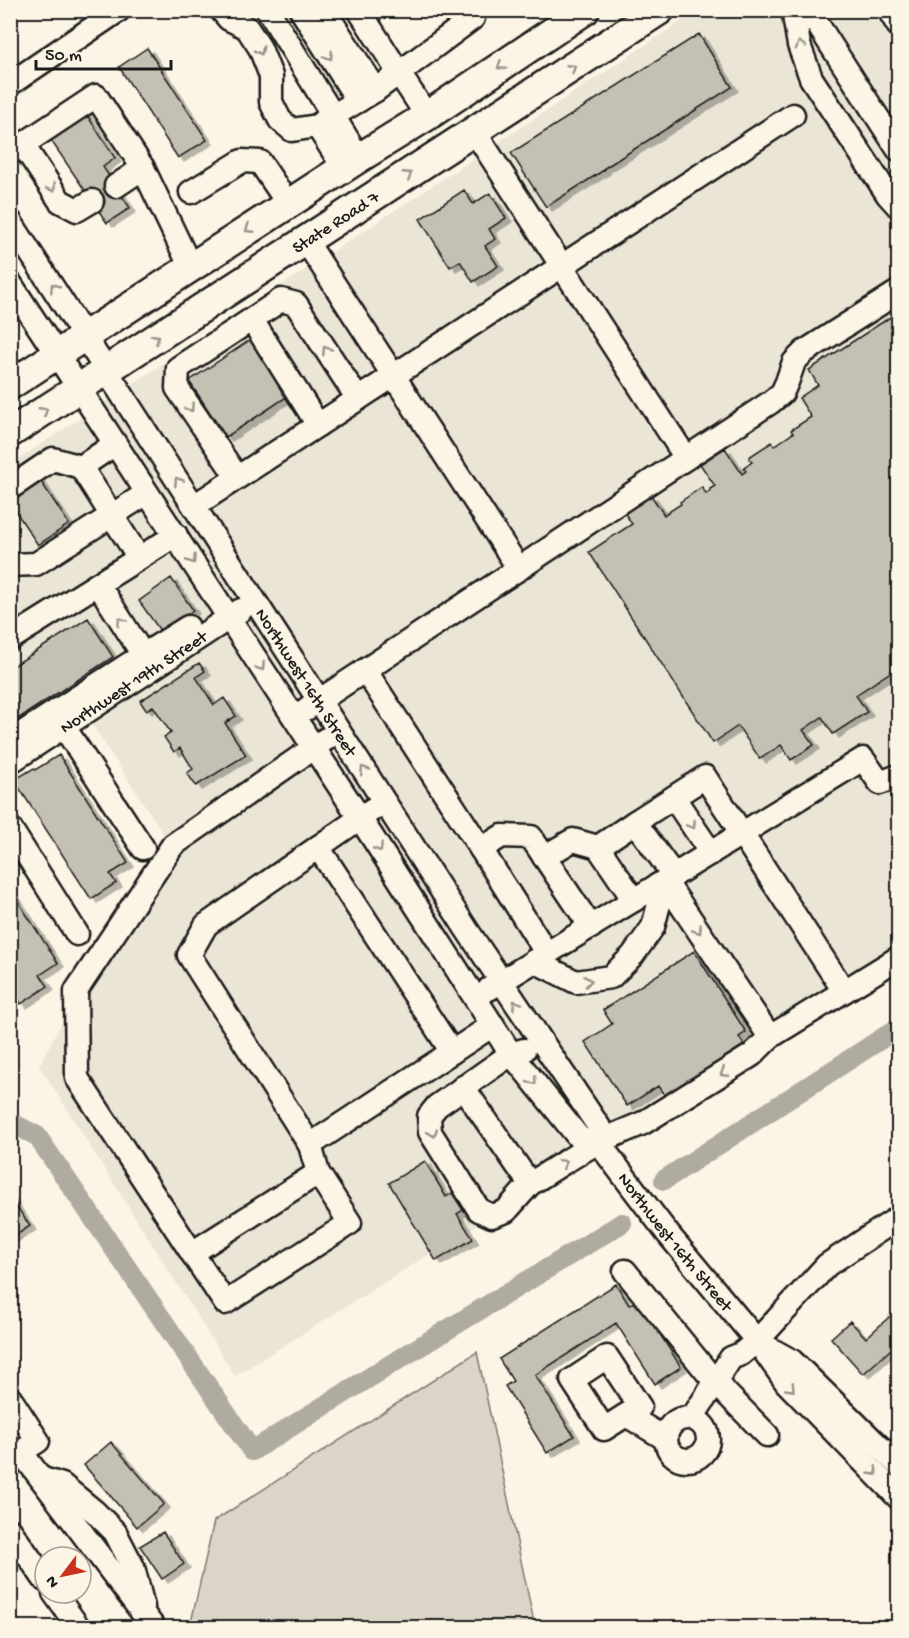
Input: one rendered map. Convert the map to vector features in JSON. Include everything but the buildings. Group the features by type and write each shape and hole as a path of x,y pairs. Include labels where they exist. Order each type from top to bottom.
{"main road":[{"path":"10,385 427,116 585,10"},
{"name":"State Road 7","path":"10,433 660,10"}],"street":[{"path":"10,84 119,10"},
{"path":"221,10 230,19 247,28 260,48 271,76 271,102 280,120 292,130 325,121 367,95 399,73 471,13"},
{"path":"268,10 325,121 352,163"},
{"path":"300,10 367,95"},
{"path":"324,10 367,95"},
{"path":"359,10 427,116"},
{"path":"898,149 818,25 805,13 794,10 799,45 812,78 888,195 898,206"},
{"path":"889,10 898,25"},
{"path":"92,201 77,210 60,201 17,149 96,96 143,168 191,268"},
{"path":"194,506 793,115"},
{"path":"475,132 686,458"},
{"path":"191,192 242,161 260,162 288,204"},
{"path":"116,186 143,168"},
{"name":"Northwest 16th Street","path":"10,220 383,801 599,1127 598,1142 669,1234 749,1347 898,1497"},
{"path":"306,241 519,569"},
{"name":"Northwest 16th Street","path":"10,283 512,1054 580,1139 598,1142"},
{"path":"294,717 776,398 782,393 794,362 804,352 898,292"},
{"path":"237,477 177,388 178,368 281,300 296,304 358,399"},
{"path":"252,320 318,424"},
{"path":"81,466 115,444"},
{"path":"10,488 53,459 81,466 139,558"},
{"path":"10,565 36,564 147,493"},
{"path":"10,639 176,535"},
{"path":"98,584 144,655"},
{"name":"Northwest 19th Street","path":"10,762 64,727 251,595"},
{"path":"10,741 144,655 226,612"},
{"path":"365,670 481,849 541,957 576,982 611,977 633,955 653,927 669,879"},
{"path":"64,727 143,848"},
{"path":"338,730 173,845 76,991 76,1078 225,1303 350,1223 318,1173 310,1145 189,955 206,925 383,801"},
{"path":"475,997 863,759 880,783 898,776"},
{"path":"598,846 705,777 844,991"},
{"path":"674,798 711,853"},
{"path":"635,822 770,1037"},
{"path":"10,828 77,934"},
{"path":"481,849 502,836 531,837 591,927"},
{"path":"544,857 573,840 598,846 634,900"},
{"path":"318,847 452,1052"},
{"path":"542,1043 512,1054 437,1106 429,1116 430,1132 479,1210 492,1216 506,1211 530,1184 598,1142 643,1123 752,1055 770,1037 898,958"},
{"path":"310,1145 493,1025"},
{"path":"463,1087 530,1184"},
{"path":"192,1253 318,1173"},
{"path":"698,1422 720,1387 742,1368 749,1347 827,1265 898,1218"},
{"path":"625,1270 720,1387 767,1435"},
{"name":"Northwest 16th Street","path":"749,1347 792,1361 898,1465"},
{"path":"10,1398 38,1441 16,1456 40,1478 150,1622"},
{"path":"626,1415 666,1438"},
{"path":"684,1418 698,1422 708,1440 706,1447 697,1457 683,1459 676,1457 667,1446 667,1431 671,1424 684,1418"},
{"path":"10,1530 33,1563"},
{"path":"63,1605 79,1628"}],"shaded area":[{"path":"697,11 898,11 898,961 235,1376 39,1065 163,833 70,691 11,728 11,464"},
{"path":"477,1352 535,1627 190,1627 214,1521"}],"waterway":[{"path":"664,1180 898,1028"},
{"path":"10,1122 37,1136 252,1451 622,1223"}]}
